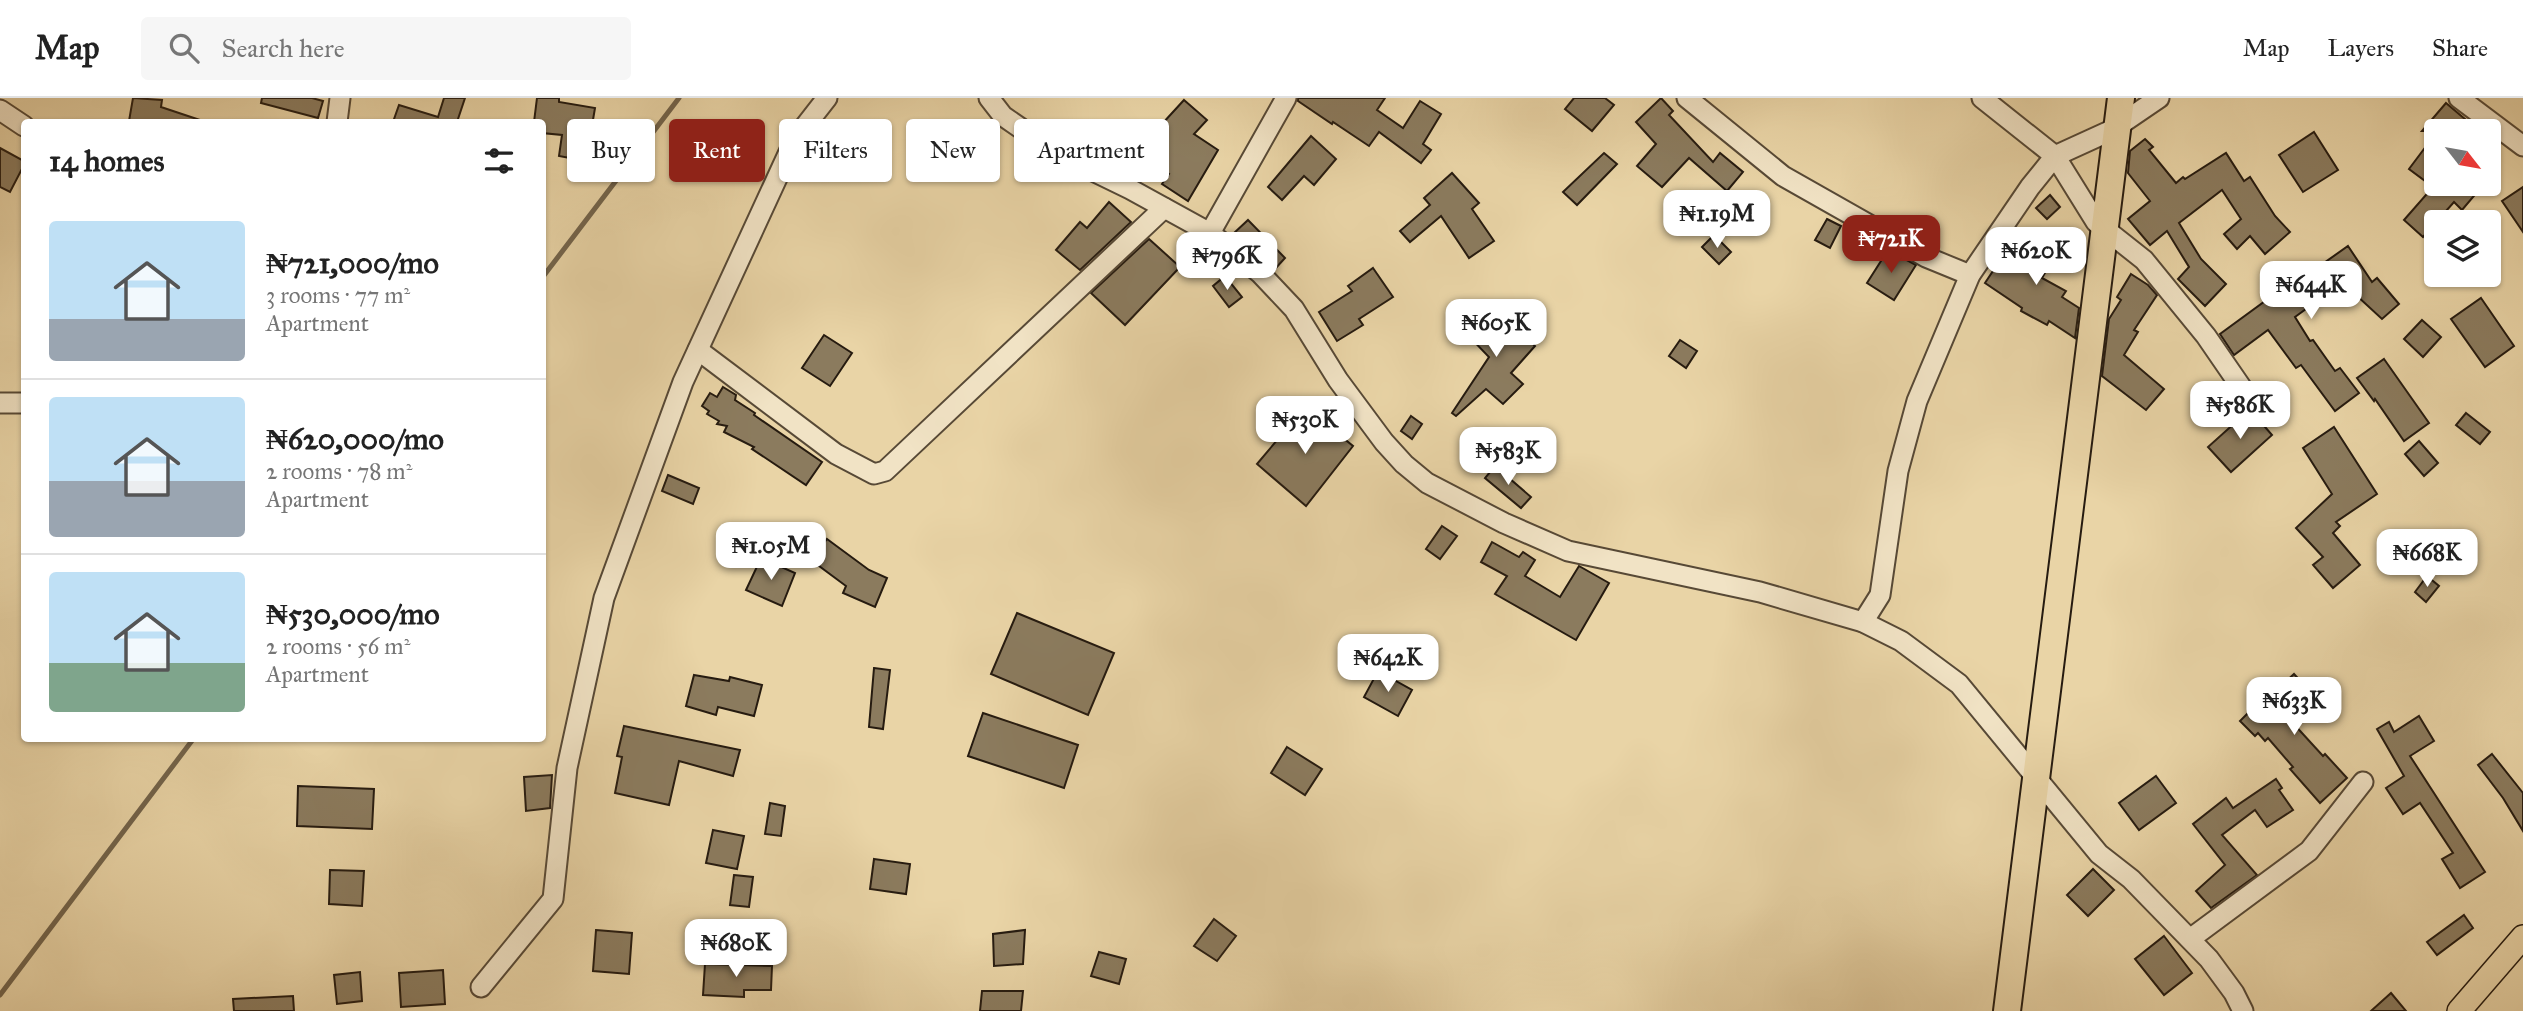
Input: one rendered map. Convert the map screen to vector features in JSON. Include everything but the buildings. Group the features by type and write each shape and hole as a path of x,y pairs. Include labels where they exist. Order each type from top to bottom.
{"highway":[{"path":"2007,1011 2121,98"}],"main road":[{"path":"2459,1011 2523,937"}],"street":[{"path":"337,119 340,98"},
{"path":"481,987 553,899 567,768 604,598 683,382 795,139 827,98"},
{"path":"989,98 1003,116 1058,155 1210,233 1260,273 1294,309 1339,380 1384,443 1427,483 1504,523 1568,551 1760,592 1863,622 1901,640 1959,684 2099,854 2132,879 2209,959 2234,993 2243,1011"},
{"path":"1210,233 1286,98"},
{"path":"1687,98 1783,176 1926,257 1970,275"},
{"path":"1982,98 2055,156 2096,222 2144,260 2206,336 2250,400"},
{"path":"1863,622 1880,595 1898,471 1917,401 1970,275 2030,187 2055,156 2112,130 2159,98"},
{"path":"2459,98 2523,146"},
{"path":"0,110 21,124"},
{"path":"698,350 836,454 874,474 885,471 1164,208"},
{"path":"0,403 21,403"},
{"path":"2190,939 2309,851 2363,782"}],"waterway":[{"path":"546,273 679,98"},
{"path":"0,995 191,742"}]}
